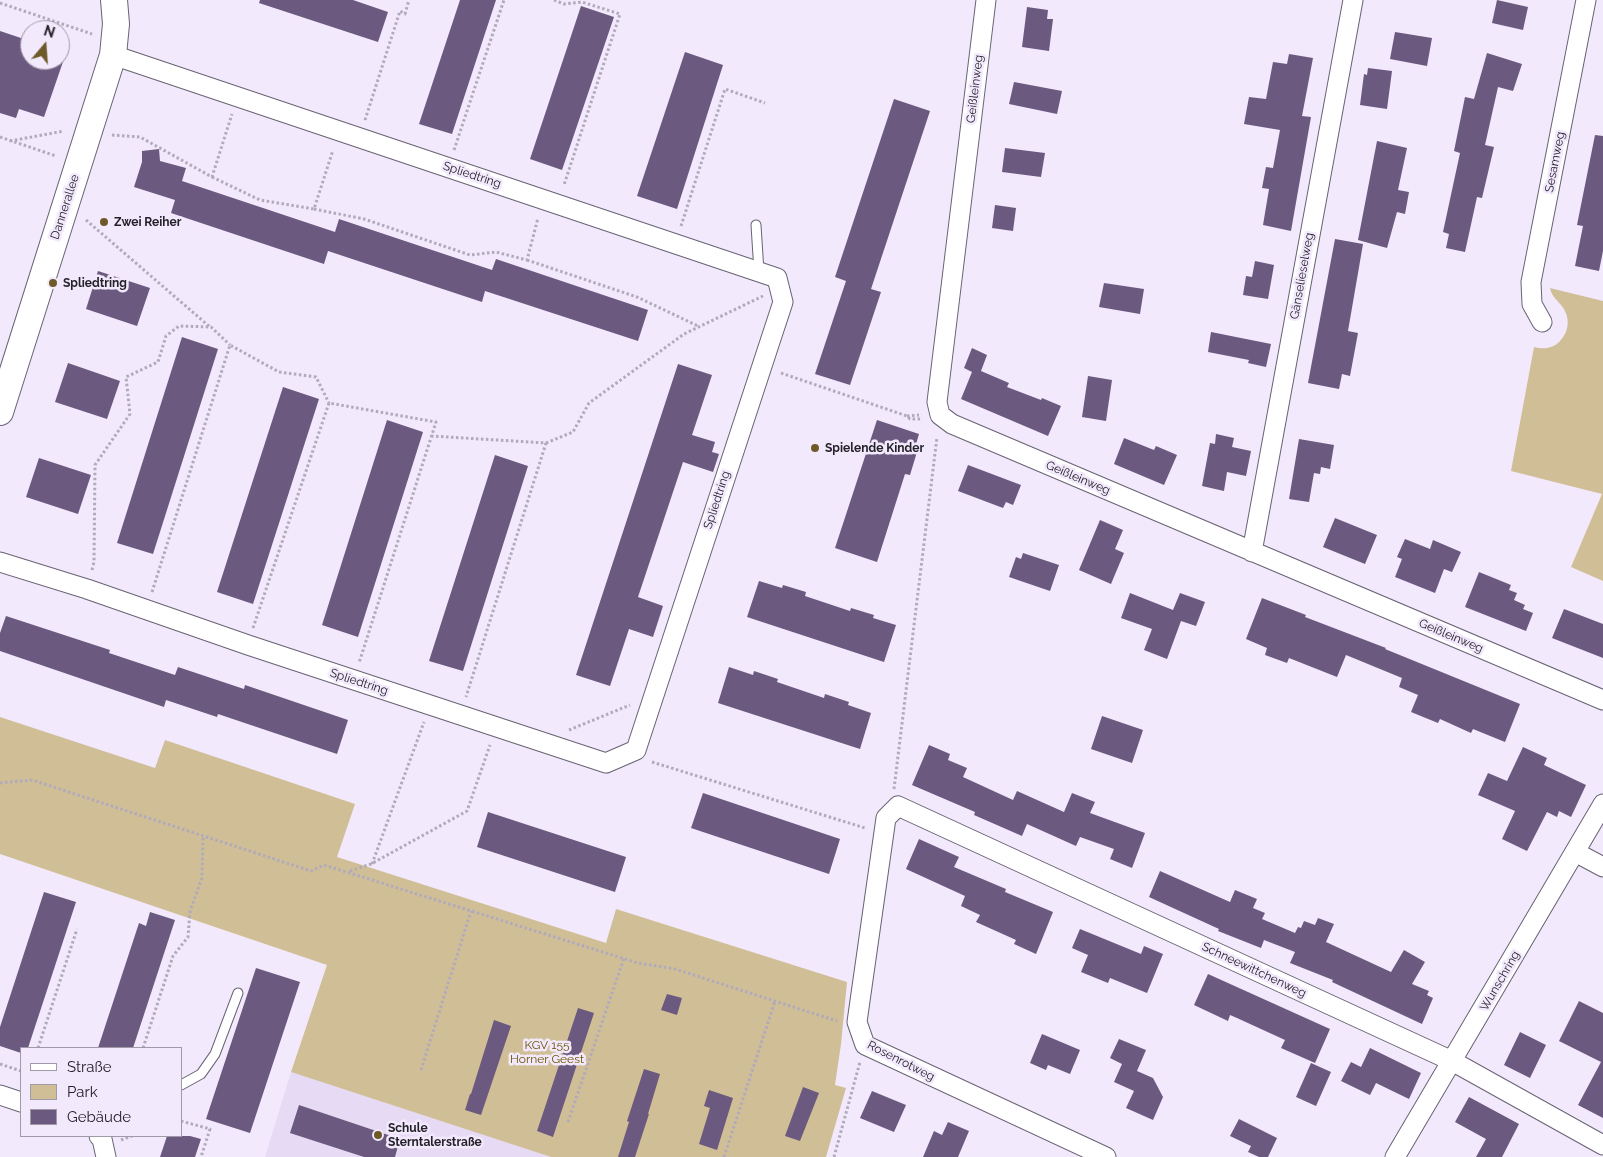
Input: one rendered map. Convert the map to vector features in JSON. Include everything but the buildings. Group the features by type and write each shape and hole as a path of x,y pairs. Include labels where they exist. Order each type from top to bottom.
{"street":[{"name":"Dannerallee","path":"0,412 79,164 76,132 114,48 116,24 114,0"},
{"name":"Geißleinweg","path":"986,0 937,402 940,415 952,424 1603,700"},
{"name":"Gänselieselweg","path":"1252,552 1352,0"},
{"name":"Sesamweg","path":"1542,322 1532,304 1531,282 1586,0"},
{"name":"Spliedtring","path":"0,562 606,763 636,750 782,302 777,278 238,97 114,48"},
{"name":"Wunschring","path":"1395,1157 1603,804"},
{"name":"Rosenrotweg","path":"898,806 886,818 857,1022 865,1045 1106,1157"},
{"name":"Schneewittchenweg","path":"898,806 1452,1061 1603,1145"},
{"path":"1575,852 1603,867"},
{"path":"0,1095 20,1102"},
{"path":"100,1137 106,1157"}],"lane":[{"path":"756,225 759,272"},
{"path":"182,1084 201,1074 215,1054 238,993"}],"path":[{"path":"359,137 400,11 405,14 409,0"},
{"path":"448,168 504,0"},
{"path":"527,260 620,14 582,2 564,4 554,0"},
{"path":"0,4 114,48"},
{"path":"675,243 725,89 765,103"},
{"path":"212,177 238,97"},
{"path":"314,209 339,131"},
{"path":"10,141 76,132 140,137 212,177 260,200 364,219 470,255 496,252 527,260 637,297 699,327"},
{"path":"0,137 79,164"},
{"path":"66,204 230,345 279,372 316,377 329,403 248,645"},
{"path":"432,436 546,443 573,432 589,403 676,339 779,288"},
{"path":"87,590 94,562 95,465 130,414 126,376 158,362 166,336 179,326 211,327"},
{"path":"146,610 230,345"},
{"path":"761,367 907,416"},
{"path":"329,403 436,422 354,680"},
{"path":"898,806 894,788 940,415"},
{"path":"460,715 546,443"},
{"path":"540,741 654,695"},
{"path":"372,864 431,705"},
{"path":"350,872 372,864 467,810 496,727"},
{"path":"627,755 884,834"},
{"path":"0,783 32,780 311,871 324,865 350,872 471,912 638,963 675,969 851,1026 865,1045 834,1157"},
{"path":"143,1047 173,956 188,937 190,911 202,878 203,836"},
{"path":"421,1070 471,912"},
{"path":"38,1047 77,928"},
{"path":"568,1122 624,958"},
{"path":"724,1157 775,1001"},
{"path":"0,1064 20,1071"},
{"path":"182,1121 210,1129 201,1157"}],"shaded area":[{"name":"Schule Sterntalerstraße","path":"291,1072 551,1157 265,1157"}],"green space":[{"path":"1550,288 1603,301 1603,581 1571,567 1602,494 1511,471 1534,347 1552,347 1563,338 1567,327 1565,311"},
{"name":"KGV 155 Horner Geest","path":"0,717 155,768 165,740 355,804 337,857 606,943 616,909 847,982 835,1085 846,1088 826,1157 551,1157 291,1072 327,965 0,854"}],"place":[{"name":"Zwei Reiher","path":"104,222"},
{"name":"Spliedtring","path":"53,283"},
{"name":"Spielende Kinder","path":"815,448"},
{"name":"Schule Sterntalerstraße","path":"378,1135"}]}
